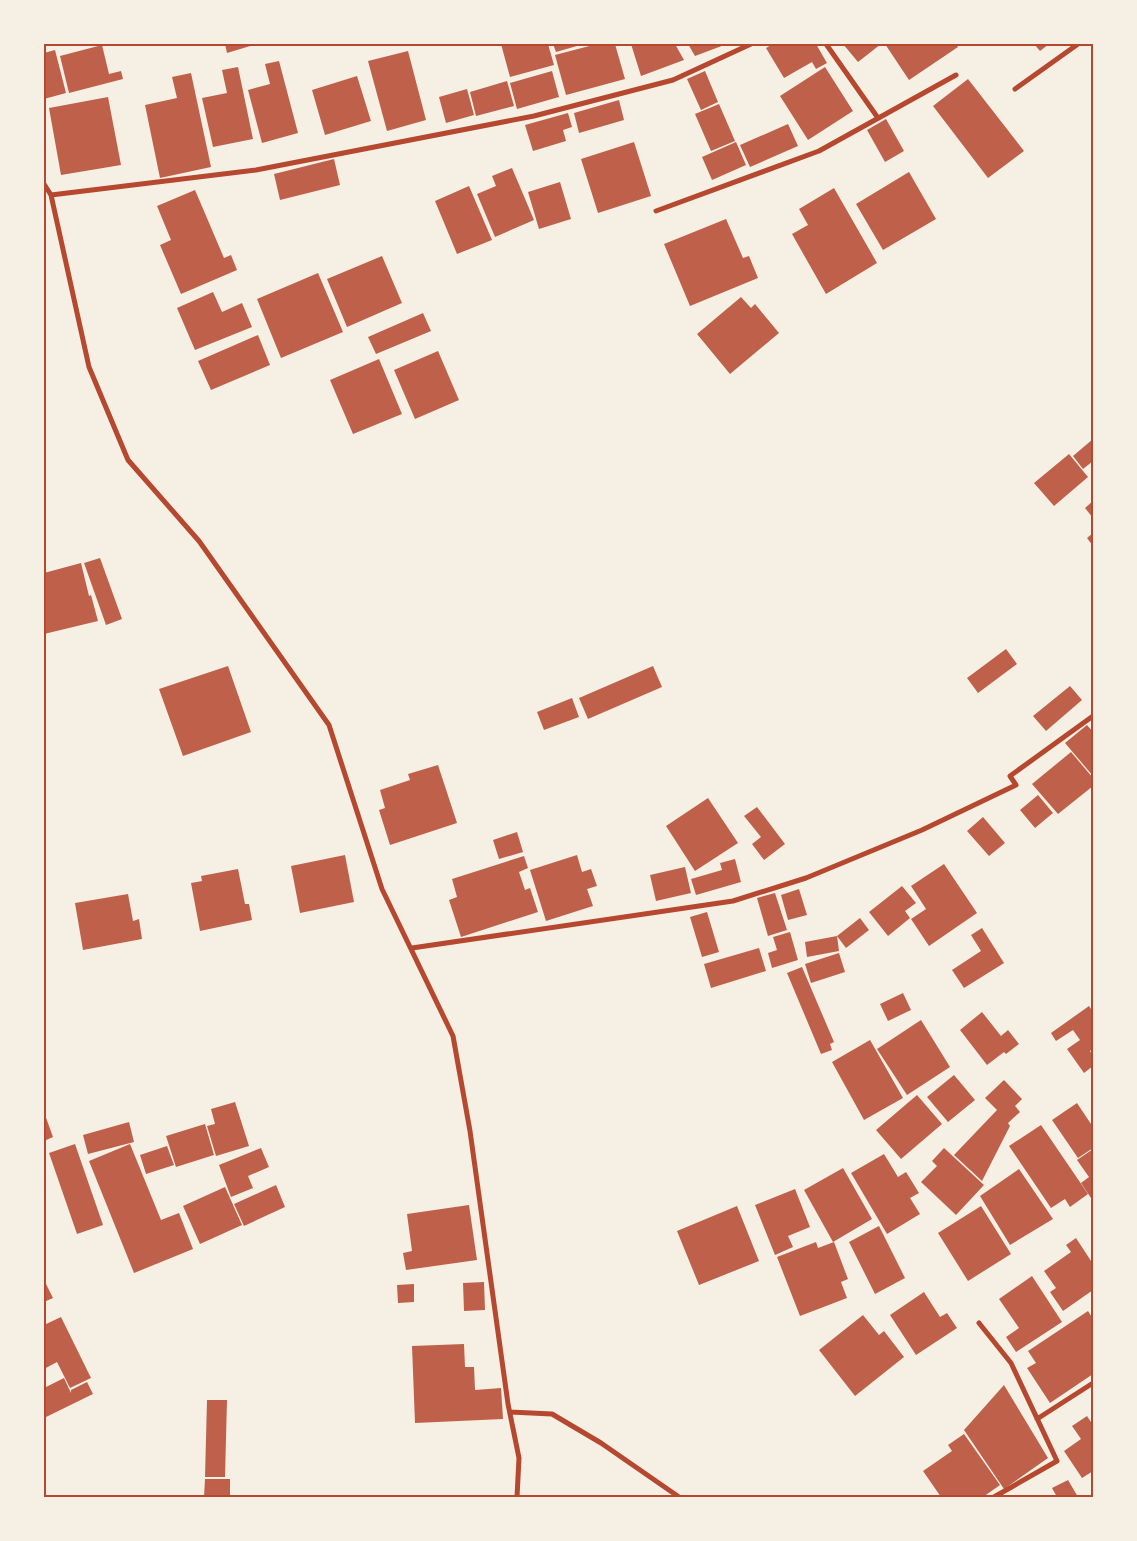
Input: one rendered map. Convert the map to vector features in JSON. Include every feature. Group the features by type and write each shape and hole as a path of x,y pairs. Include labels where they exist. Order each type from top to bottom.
{"street":[{"path":"50,195 256,170 534,116 673,80 751,44"},
{"path":"826,44 878,118"},
{"path":"1015,89 1078,44"},
{"path":"656,211 818,151 956,75"},
{"path":"44,184 50,195 89,367 128,460 199,541 329,725 382,889 453,1036 474,1161 518,1458 517,1497"},
{"path":"412,948 733,901 806,878 922,830 1016,785 1010,776 1093,716"},
{"path":"979,1323 1011,1363 1057,1461 994,1497"},
{"path":"1037,1419 1093,1382"},
{"path":"510,1412 552,1414 601,1443 679,1497"}],"building":[{"path":"225,44 257,44 227,53"},
{"path":"501,44 548,44 554,65 510,77"},
{"path":"553,44 584,44 556,52"},
{"path":"597,44 615,44 625,79 566,95 555,55"},
{"path":"631,44 675,44 684,60 641,76"},
{"path":"688,44 727,44 695,56"},
{"path":"773,44 816,44 827,63 816,69 812,62 784,78 766,48"},
{"path":"843,44 881,44 858,62"},
{"path":"885,44 956,44 958,47 909,80"},
{"path":"1034,44 1049,44 1040,51"},
{"path":"102,45 109,74 121,71 123,79 69,93 60,56"},
{"path":"55,50 66,93 44,99 44,53"},
{"path":"408,51 426,120 387,131 368,61"},
{"path":"279,61 298,133 262,143 248,90 270,84 265,64"},
{"path":"238,67 253,139 213,147 202,98 227,93 222,70"},
{"path":"825,67 853,111 808,140 780,96"},
{"path":"552,71 559,97 517,109 510,83"},
{"path":"705,71 718,102 701,110 687,79"},
{"path":"191,73 211,167 160,178 145,105 177,98 172,77"},
{"path":"357,76 371,121 325,135 312,90"},
{"path":"968,79 1024,151 988,178 933,106"},
{"path":"507,81 514,106 476,116 470,92"},
{"path":"467,89 474,115 446,123 439,97"},
{"path":"108,97 121,165 61,175 49,108"},
{"path":"619,100 624,120 579,133 574,113"},
{"path":"719,104 735,141 711,151 695,114"},
{"path":"568,113 572,127 563,130 566,141 533,151 525,125"},
{"path":"886,119 904,151 885,162 867,130"},
{"path":"788,124 798,146 750,167 740,145"},
{"path":"634,142 651,196 598,213 581,159"},
{"path":"736,142 746,165 712,180 702,157"},
{"path":"334,159 340,185 280,200 274,174"},
{"path":"512,168 534,220 495,237 477,194 496,186 492,176"},
{"path":"909,172 936,219 883,250 856,204"},
{"path":"560,182 571,219 539,229 528,192"},
{"path":"469,186 492,240 457,254 435,201"},
{"path":"834,188 877,263 826,294 792,234 808,225 799,209"},
{"path":"195,190 224,258 231,255 237,270 181,294 160,245 171,240 157,206"},
{"path":"726,219 743,258 749,256 758,278 690,306 664,244"},
{"path":"382,256 402,303 347,327 327,279"},
{"path":"318,273 343,332 281,358 257,299"},
{"path":"213,292 222,312 242,303 252,327 195,350 177,308"},
{"path":"741,297 751,308 755,304 779,333 730,374 697,334"},
{"path":"423,313 431,331 376,354 368,337"},
{"path":"258,335 270,365 211,390 198,361"},
{"path":"438,351 459,400 415,419 394,370"},
{"path":"379,359 402,414 353,434 330,380"},
{"path":"1093,439 1093,461 1083,469 1073,456"},
{"path":"1069,454 1088,477 1054,506 1034,483"},
{"path":"1093,501 1093,518 1085,508"},
{"path":"1093,533 1093,546 1087,538"},
{"path":"100,558 122,619 106,625 84,563"},
{"path":"81,563 89,596 91,595 98,621 44,634 44,573"},
{"path":"1006,649 1017,664 978,693 967,678"},
{"path":"228,666 251,732 183,756 159,689"},
{"path":"653,666 662,687 588,719 579,698"},
{"path":"1070,686 1082,700 1046,731 1033,716"},
{"path":"572,698 579,717 544,730 537,712"},
{"path":"1087,725 1093,732 1093,776 1065,743"},
{"path":"1071,752 1093,778 1093,786 1058,814 1032,784"},
{"path":"438,765 457,823 390,845 379,810 385,808 380,790 410,780 408,774"},
{"path":"1038,795 1053,813 1035,828 1020,810"},
{"path":"708,798 738,843 695,871 666,826"},
{"path":"757,807 785,844 764,860 752,844 761,837 744,816"},
{"path":"983,817 1005,843 989,856 967,831"},
{"path":"517,832 523,852 499,859 493,840"},
{"path":"345,855 354,902 300,913 291,866"},
{"path":"577,855 582,872 591,869 597,886 587,889 593,906 546,921 530,870"},
{"path":"524,856 528,868 519,872 525,890 530,888 538,912 461,937 449,900 457,897 452,879"},
{"path":"735,859 741,882 696,895 691,879 722,870 720,863"},
{"path":"944,864 977,913 929,946 911,919 926,909 911,886"},
{"path":"685,867 691,893 656,901 650,875"},
{"path":"238,869 245,904 249,904 252,920 200,931 191,883 202,881 201,876"},
{"path":"902,886 916,903 905,911 910,918 888,936 869,912"},
{"path":"799,889 807,915 788,920 781,895"},
{"path":"775,893 787,930 768,936 757,898"},
{"path":"128,894 133,921 139,919 142,939 83,950 75,903"},
{"path":"707,912 719,952 702,957 690,917"},
{"path":"860,918 869,930 846,948 837,936"},
{"path":"982,928 1004,963 964,988 952,970 981,951 971,935"},
{"path":"790,932 798,960 772,968 768,953 777,950 773,937"},
{"path":"837,936 839,951 807,957 805,942"},
{"path":"759,948 766,971 711,988 704,964"},
{"path":"839,953 845,972 811,983 805,964"},
{"path":"802,967 834,1042 830,1044 832,1050 821,1054 787,973"},
{"path":"903,993 911,1010 888,1021 880,1004"},
{"path":"1089,1006 1093,1012 1093,1049 1090,1051 1093,1056 1093,1066 1084,1073 1067,1049 1080,1040 1073,1030 1056,1041 1051,1033"},
{"path":"982,1012 1001,1036 1008,1030 1019,1044 1006,1054 1004,1052 987,1065 960,1030"},
{"path":"921,1020 950,1067 907,1095 877,1049"},
{"path":"870,1040 903,1098 864,1120 832,1062"},
{"path":"954,1075 975,1100 948,1122 927,1097"},
{"path":"1004,1080 1022,1099 1015,1106 1020,1112 1008,1123 1010,1126 982,1181 954,1155 997,1110 985,1098"},
{"path":"917,1095 942,1124 901,1159 876,1130"},
{"path":"235,1102 249,1146 216,1156 207,1126 215,1124 211,1109"},
{"path":"1077,1103 1093,1127 1093,1148 1078,1158 1052,1120"},
{"path":"44,1112 53,1137 44,1141"},
{"path":"129,1122 134,1142 88,1154 83,1135"},
{"path":"205,1124 214,1155 176,1167 166,1136"},
{"path":"1041,1125 1088,1194 1070,1207 1065,1199 1051,1208 1009,1146"},
{"path":"75,1144 103,1225 77,1234 49,1153"},
{"path":"130,1144 161,1220 179,1213 193,1249 134,1273 89,1161"},
{"path":"167,1146 174,1165 146,1174 140,1155"},
{"path":"261,1148 269,1167 248,1176 253,1188 231,1197 219,1165"},
{"path":"944,1148 984,1185 956,1215 921,1182 937,1166 932,1161"},
{"path":"1093,1149 1093,1201 1081,1183 1089,1177 1077,1160"},
{"path":"884,1154 898,1177 906,1172 919,1193 910,1198 920,1214 887,1234 851,1173"},
{"path":"843,1168 872,1219 833,1242 804,1190"},
{"path":"1019,1169 1053,1219 1010,1245 980,1196"},
{"path":"276,1185 285,1207 244,1226 234,1204"},
{"path":"225,1187 242,1225 200,1244 183,1206"},
{"path":"795,1189 810,1227 788,1236 793,1247 775,1255 755,1205"},
{"path":"469,1205 477,1260 406,1270 403,1253 412,1251 407,1214"},
{"path":"737,1206 759,1261 699,1285 677,1231"},
{"path":"981,1206 1011,1254 968,1281 938,1233"},
{"path":"879,1226 905,1278 875,1294 849,1242"},
{"path":"1076,1238 1093,1264 1093,1290 1063,1311 1050,1292 1056,1288 1044,1271 1071,1252 1066,1245"},
{"path":"816,1242 818,1248 834,1242 848,1279 841,1282 847,1298 800,1316 777,1257"},
{"path":"1032,1276 1062,1322 1016,1352 1006,1337 1019,1328 999,1299"},
{"path":"44,1280 53,1298 44,1302"},
{"path":"484,1282 485,1310 464,1311 463,1283"},
{"path":"414,1284 414,1302 398,1303 397,1285"},
{"path":"924,1292 940,1317 947,1313 957,1328 916,1355 890,1315"},
{"path":"1088,1311 1093,1319 1093,1374 1050,1403 1027,1368 1036,1363 1028,1351"},
{"path":"863,1315 879,1335 884,1331 904,1357 855,1396 819,1350"},
{"path":"61,1317 91,1378 70,1388 57,1362 44,1369 44,1325"},
{"path":"464,1344 465,1367 474,1367 475,1390 501,1388 503,1419 415,1423 412,1346"},
{"path":"64,1378 71,1393 71,1390 87,1382 93,1394 44,1418 44,1388"},
{"path":"1004,1385 1048,1458 1004,1489 964,1430"},
{"path":"207,1400 227,1400 225,1477 205,1477"},
{"path":"1087,1416 1093,1425 1093,1471 1082,1478 1064,1451 1081,1439 1072,1426"},
{"path":"964,1434 1000,1485 983,1497 941,1497 923,1471 952,1451 948,1445"},
{"path":"205,1479 230,1479 230,1497 204,1497"},
{"path":"1068,1480 1078,1497 1057,1497 1052,1488"}]}
